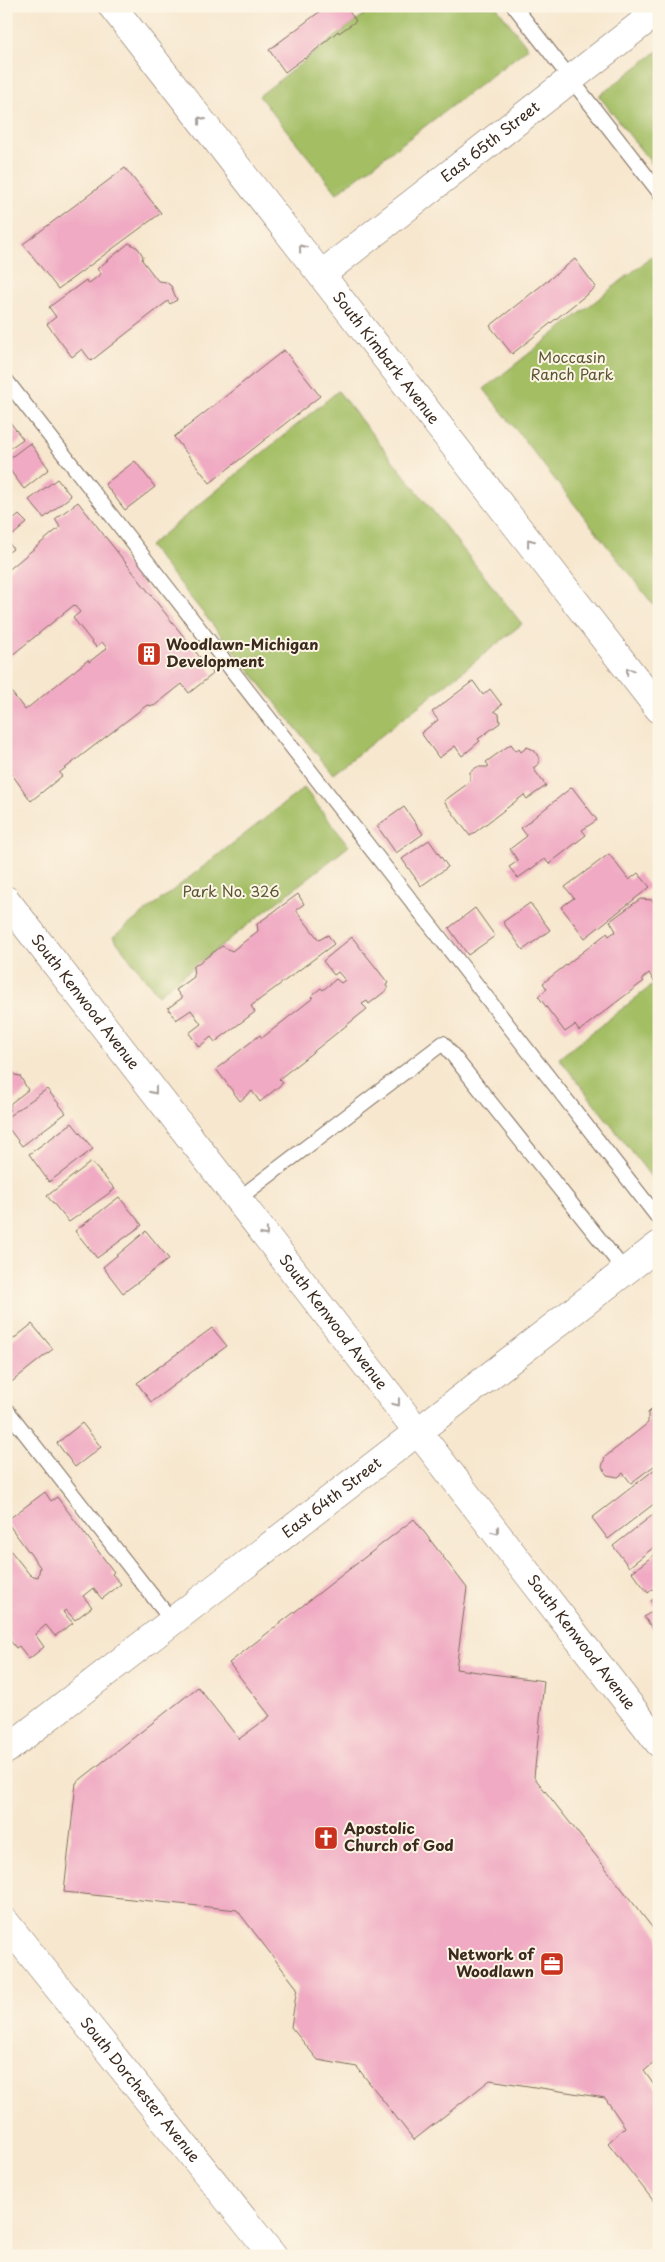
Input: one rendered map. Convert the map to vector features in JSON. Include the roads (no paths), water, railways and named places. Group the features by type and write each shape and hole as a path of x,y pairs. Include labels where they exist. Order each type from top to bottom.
{"street":[{"name":"South Kimbark Avenue","path":"112,6 659,710"},
{"name":"East 65th Street","path":"322,274 659,10"},
{"name":"South Kenwood Avenue","path":"6,900 659,1743"},
{"name":"East 64th Street","path":"6,1750 659,1245"},
{"name":"South Dorchester Avenue","path":"6,1923 274,2256"}],"lane":[{"path":"514,6 659,192"},
{"path":"6,380 659,1219"},
{"path":"238,1199 443,1043 625,1271"},
{"path":"6,1408 172,1621"}],"place":[{"name":"Woodlawn-Michigan Development","path":"149,654"},
{"name":"Apostolic Church of God","path":"326,1838"},
{"name":"Network of Woodlawn","path":"552,1964"}],"park label":[{"name":"Moccasin Ranch Park","path":"572,366"},
{"name":"Park No. 326","path":"231,892"}]}
